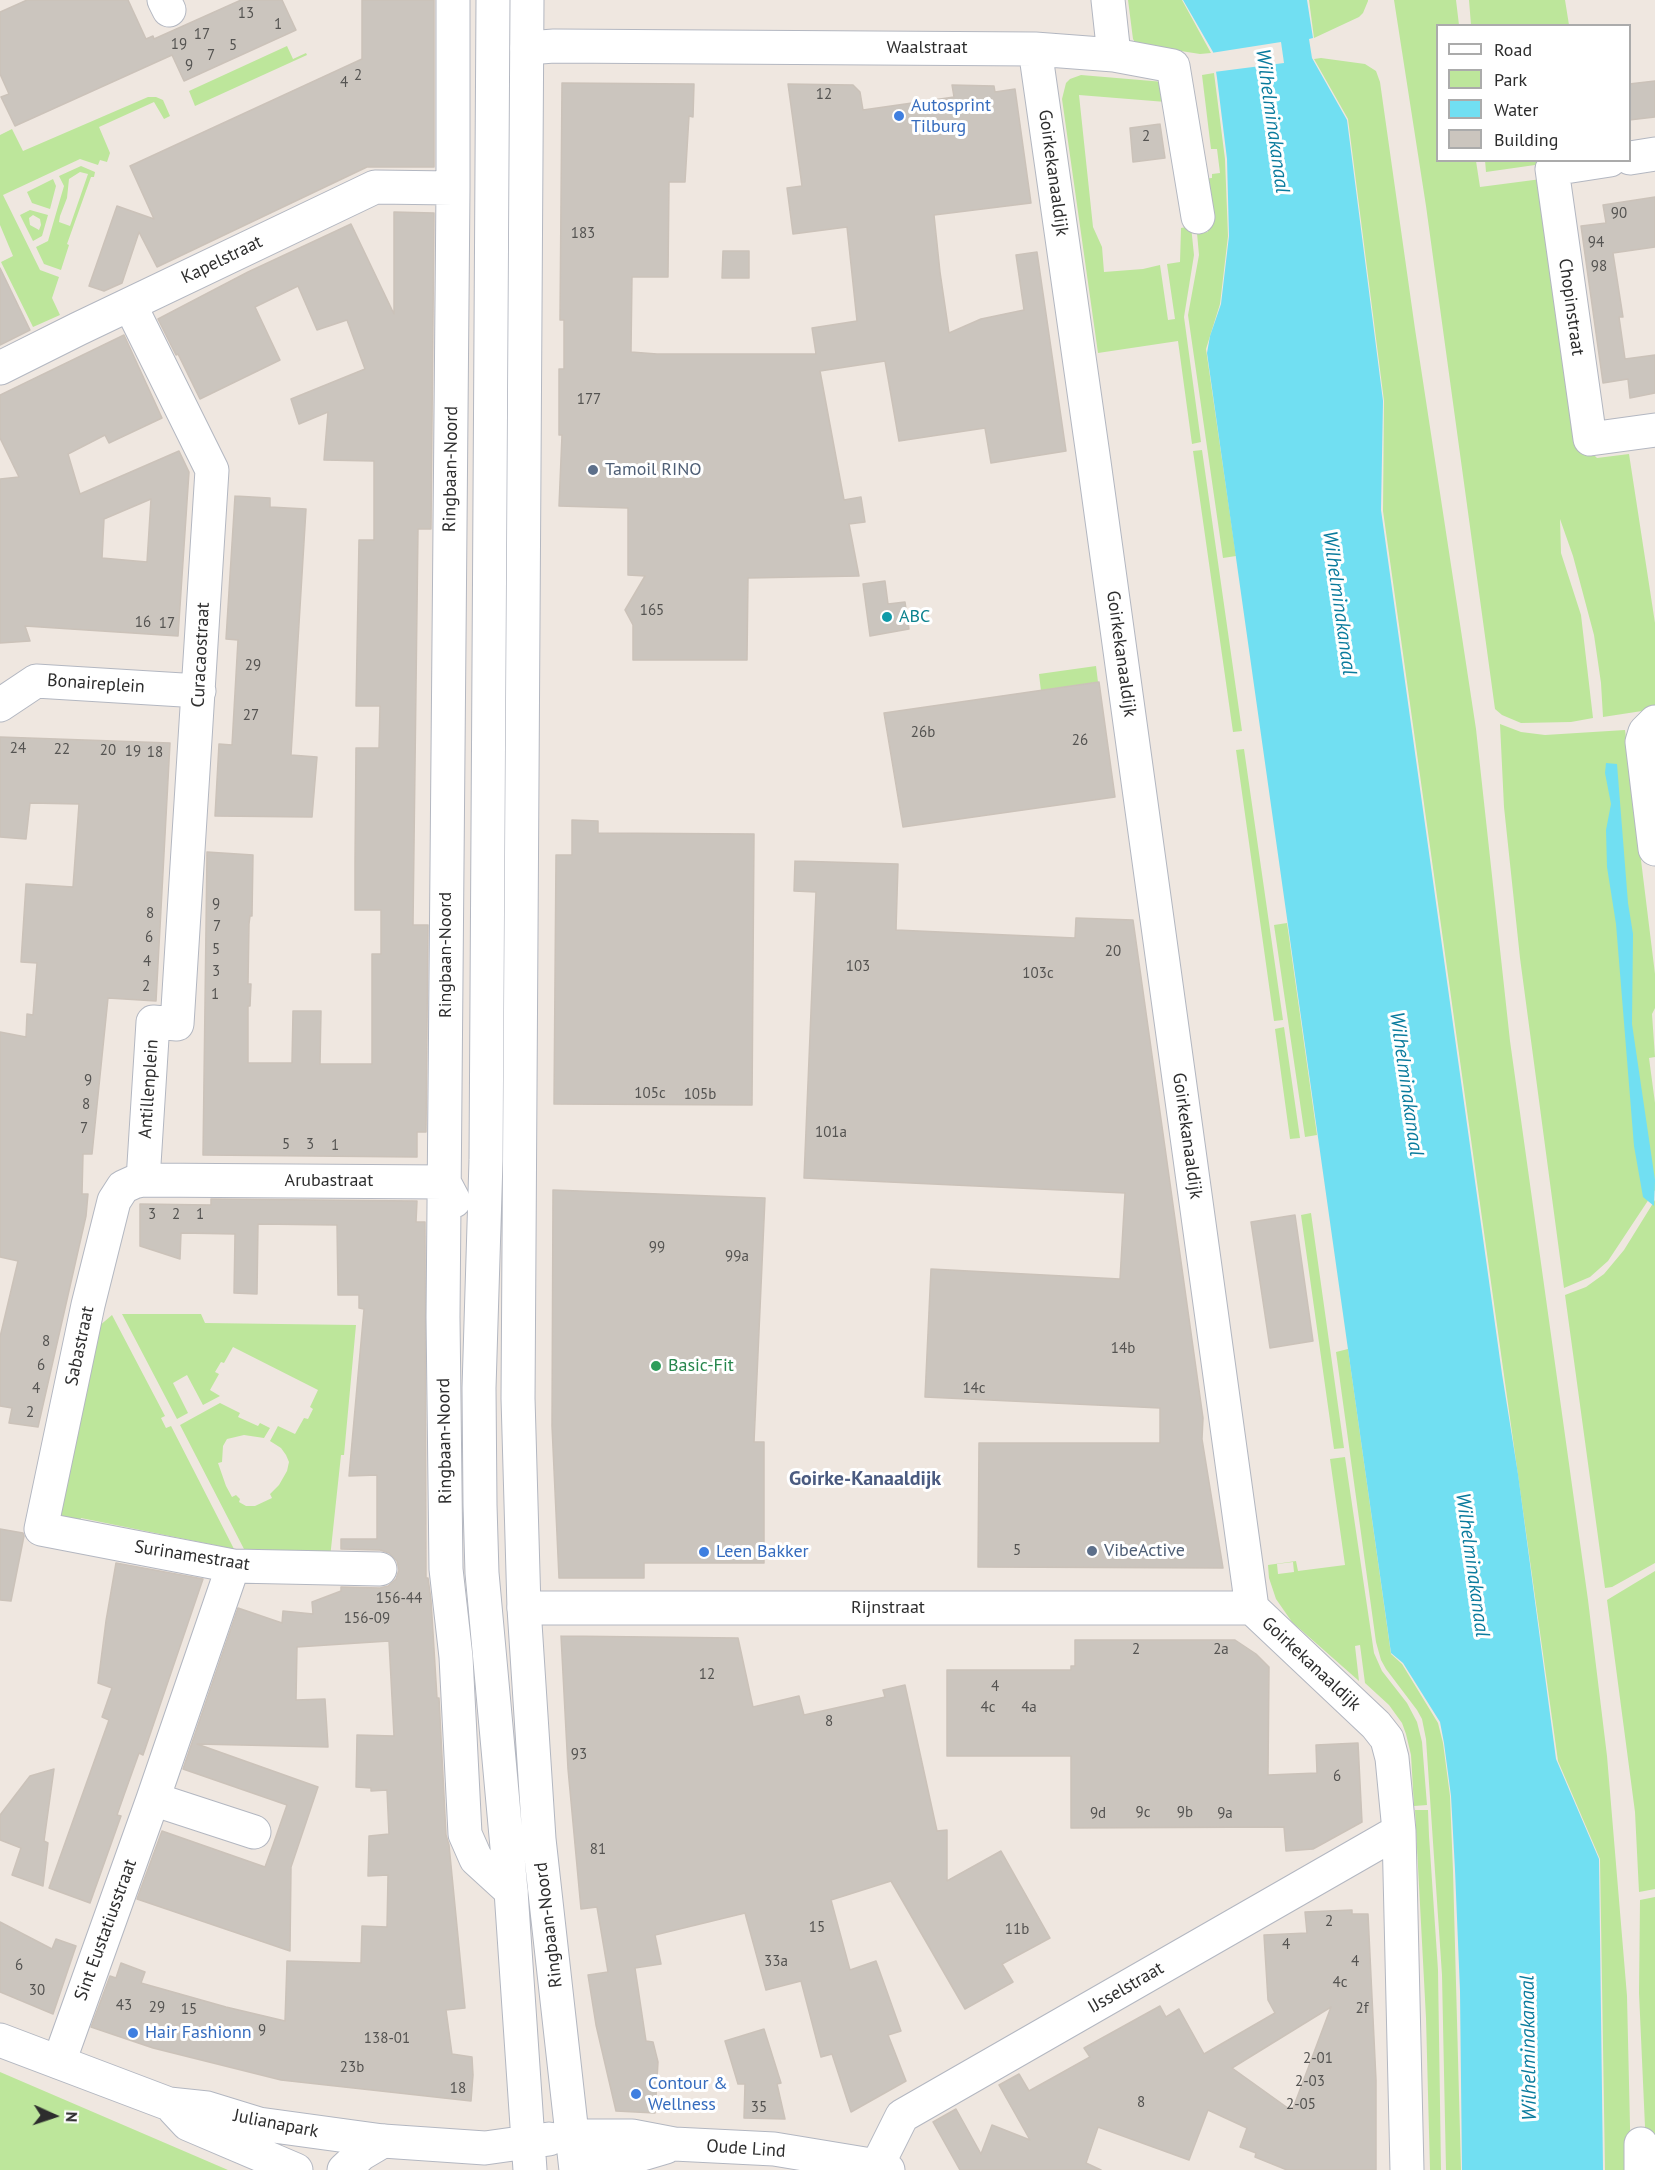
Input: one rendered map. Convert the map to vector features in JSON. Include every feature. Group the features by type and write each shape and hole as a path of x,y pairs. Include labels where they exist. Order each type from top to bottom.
{"street":[{"name":"Ringbaan-Noord","path":"453,0 443,1317 446,1569 456,1657 465,1834 476,1859 511,1891"},
{"name":"Ringbaan-Noord","path":"493,0 486,1148 479,1388 482,1573 511,1891 529,2156"},
{"name":"Ringbaan-Noord","path":"527,0 518,1386 537,1608 539,1839 577,2170"},
{"path":"1108,0 1114,55"},
{"name":"Waalstraat","path":"527,48 554,46 1035,49 1114,55 1173,66 1198,218"},
{"name":"Goirkekanaaldijk","path":"1035,49 1252,1608 1376,1725 1387,1739 1392,1758 1399,1832 1407,2170"},
{"path":"1631,158 1655,154"},
{"name":"Chopinstraat","path":"1597,162 1552,169 1590,439 1655,430"},
{"name":"Kapelstraat","path":"0,368 375,187 453,188"},
{"name":"Curacaostraat","path":"130,305 212,471 177,1024"},
{"name":"Bonaireplein","path":"0,705 36,681 199,691"},
{"path":"1650,727 1641,742 1655,849"},
{"name":"Antillenplein","path":"143,1180 153,1022 177,1024"},
{"name":"Arubastraat","path":"143,1180 444,1182"},
{"name":"Sabastraat","path":"41,1529 88,1305 114,1201 123,1187 143,1180"},
{"path":"444,1182 455,1202 470,1215 484,1239"},
{"name":"Ringbaan-Noord","path":"479,1388 493,1420 496,1440 497,1522 503,1600 507,1607 513,1609 537,1608"},
{"name":"Surinamestraat","path":"41,1529 233,1566 380,1569"},
{"name":"Sint Eustatiusstraat","path":"59,2062 233,1566"},
{"name":"Rijnstraat","path":"537,1608 1252,1608"},
{"path":"153,1799 254,1832"},
{"name":"IJsselstraat","path":"883,2168 902,2116 1399,1832"},
{"name":"Julianapark","path":"0,2040 169,2104 207,2108 259,2124 383,2140 485,2148 529,2156"},
{"name":"Julianapark","path":"169,2104 188,2124 296,2170"},
{"name":"Oude Lind","path":"529,2156 574,2136 632,2136 674,2144 774,2149 883,2168"},
{"path":"344,2170 361,2154 383,2140"},
{"name":"Oude Lind","path":"577,2170 615,2162 674,2144"}],"green space":[{"path":"1128,0 1182,0 1211,53 1200,54 1136,44 1133,39"},
{"path":"1309,0 1368,1 1359,17 1314,38"},
{"path":"1394,0 1456,0 1459,24 1436,24 1436,162 1476,162 1480,187 1549,178 1587,448 1597,458 1629,454 1655,623 1655,709 1603,717 1594,635 1573,556 1560,519 1561,553 1581,615 1593,718 1571,722 1521,723 1502,715 1495,709 1426,206"},
{"path":"1469,0 1565,0 1569,24 1471,24"},
{"path":"287,46 293,59 306,53 307,55 195,106 189,91"},
{"path":"1314,59 1365,64 1376,71 1380,82 1476,729 1510,1041 1588,1600 1607,1756 1627,1996 1631,2170 1605,2170 1600,1859 1558,1761 1383,511 1384,401 1348,119"},
{"path":"1214,73 1225,159 1228,236 1220,304 1206,349 1236,556 1223,558 1188,315 1199,255 1197,233 1208,232 1201,179 1212,178 1212,174 1220,173 1217,149 1211,149 1202,75"},
{"path":"1081,75 1164,82 1166,102 1079,95 1093,227 1102,247 1104,272 1143,269 1160,265 1168,320 1175,319 1167,264 1180,262 1181,228 1191,226 1194,255 1184,317 1201,442 1192,444 1178,341 1098,353 1062,99 1066,83"},
{"path":"148,97 163,100 170,116 164,119 154,102 99,127 110,153 107,162 100,160 98,165 80,159 3,195 40,270 59,277 52,298 60,315 33,327 1,262 13,256 0,225 0,135 12,129 23,151"},
{"path":"1485,162 1556,162 1486,172"},
{"path":"81,166 95,172 94,177 91,177 67,244 69,245 61,270 44,264 36,247 48,241 64,186 59,176","holes":["80,172 88,174 70,226 59,222 67,198 69,179"]},
{"path":"53,179 56,186 50,209 32,203 27,192"},
{"path":"30,210 48,215 42,236 33,241 20,215","holes":["33,215 40,219 39,230 30,225 29,218"]},
{"path":"1202,450 1242,731 1233,732 1193,451"},
{"path":"1096,666 1098,682 1041,691 1039,674"},
{"path":"1500,724 1521,732 1545,735 1625,730 1655,974 1655,1008 1652,1014 1655,1057 1649,1058 1655,1103 1655,1190 1608,1261 1590,1277 1564,1288 1520,958 1504,807"},
{"path":"1244,749 1283,1020 1274,1021 1236,750"},
{"path":"1287,923 1317,1135 1305,1137 1274,925"},
{"path":"1284,1027 1300,1138 1290,1139 1275,1029"},
{"path":"1655,1200 1655,1563 1612,1587 1605,1588 1565,1295 1586,1287 1604,1274 1624,1250"},
{"path":"1311,1213 1344,1448 1334,1449 1301,1215"},
{"path":"122,1314 201,1314 205,1323 356,1325 344,1455 341,1455 330,1558 245,1551 180,1425 220,1403 240,1413 238,1417 258,1426 260,1423 270,1428 264,1438 244,1435 227,1439 223,1446 222,1462 218,1463 232,1497 236,1495 240,1499 239,1502 246,1506 255,1506 272,1498 270,1494 279,1485 287,1471 289,1462 286,1455 281,1448 270,1441 278,1426 295,1434 304,1418 308,1419 313,1409 310,1407 318,1390 233,1347 224,1363 221,1362 215,1372 219,1374 210,1390 220,1396 203,1405 187,1375 173,1383 188,1413 177,1419"},
{"path":"112,1315 165,1416 161,1418 166,1428 171,1426 234,1549 81,1518 79,1525 58,1514 98,1327"},
{"path":"1348,1349 1391,1654 1402,1664 1438,1723 1443,1743 1450,1796 1461,2170 1446,2170 1442,1975 1426,1739 1422,1719 1386,1669 1376,1642 1336,1352"},
{"path":"1345,1457 1374,1653 1382,1671 1407,1703 1417,1722 1422,1742 1427,1805 1414,1806 1411,1755 1406,1734 1402,1723 1389,1705 1365,1683 1360,1645 1355,1646 1359,1681 1292,1622 1276,1599 1269,1578 1268,1565 1296,1561 1298,1571 1345,1565 1330,1459","holes":["1293,1562 1294,1572 1278,1574 1277,1564"]},
{"path":"1655,1571 1655,1889 1639,1892 1635,1812 1607,1600"},
{"path":"1415,1810 1428,1810 1438,1970 1441,2170 1430,2170 1426,2018"},
{"path":"1655,1897 1655,2149 1646,2149 1639,1993 1640,1900"},
{"path":"0,2072 228,2170 0,2170"}],"water":[{"name":"Wilhelminakanaal","path":"1183,0 1307,0 1313,38 1309,39 1312,58 1347,120 1383,401 1381,510 1518,1474 1556,1759 1599,1859 1603,2170 1462,2170 1460,1991 1451,1796 1440,1722 1403,1663 1391,1653 1207,353 1221,304 1229,236 1227,159 1217,78 1213,52"},
{"path":"1606,763 1617,764 1628,903 1633,934 1632,1024 1655,1180 1654,1206 1643,1197 1634,1146 1616,924 1607,867 1606,830 1611,804 1605,773"}],"pier":[{"path":"1281,42 1284,63 1214,72 1211,53"}],"building":[{"path":"27,0 128,0 146,39 153,36 154,39 241,0 282,0 296,30 184,81 172,55 15,126 1,97 9,94 0,74 0,12"},
{"path":"362,0 434,0 434,167 367,167 157,267 139,232 122,283 104,291 89,286 117,206 154,219 130,166 362,59"},
{"path":"1655,81 1655,117 1631,120 1631,84"},
{"path":"562,83 694,84 693,117 689,116 685,182 669,182 668,277 632,277 631,352 657,354 816,354 812,328 857,321 847,227 793,234 787,188 802,186 788,84 853,85 860,92 863,110 954,97 952,85 994,86 995,92 1015,89 1031,203 934,215 940,272 949,333 981,319 1024,310 1016,255 1037,252 1066,451 991,463 985,428 899,441 885,361 820,371 844,500 861,497 865,522 849,524 859,576 748,578 747,660 633,660 633,625 625,610 645,576 628,575 628,508 559,506 562,435 559,435 559,369 564,369 564,320 560,320"},
{"path":"1160,124 1165,158 1133,162 1130,128"},
{"path":"1655,197 1655,247 1613,253 1623,317 1619,317 1625,359 1655,355 1655,393 1630,398 1628,379 1603,383 1581,226 1606,223 1603,205"},
{"path":"394,212 434,213 431,529 418,529 413,925 428,925 426,1132 417,1132 417,1157 203,1155 207,852 253,855 252,916 250,916 249,924 248,984 251,984 250,1006 248,1006 248,1063 292,1063 293,1011 321,1011 320,1064 372,1064 372,954 381,954 381,910 355,910 355,862 356,748 379,748 380,706 356,706 359,540 374,540 374,461 324,460 328,412 299,424 291,399 365,369 347,320 317,330 298,286 255,307 280,360 200,399 158,319 248,272 351,224 394,314"},
{"path":"723,251 749,251 749,278 722,278"},
{"path":"0,268 30,330 0,345"},
{"path":"124,335 162,418 109,443 105,435 68,454 80,494 179,451 189,472 178,636 25,626 30,641 0,643 0,479 19,477 0,438 0,395","holes":["151,499 147,562 102,558 104,519"]},
{"path":"235,496 270,498 270,507 306,509 291,755 317,757 312,817 215,816 219,744 232,745 238,640 226,639"},
{"name":"ABC","path":"885,581 888,604 905,602 909,629 870,636 863,584"},
{"path":"1099,682 1115,797 903,827 884,713"},
{"path":"0,737 170,743 156,1001 108,998 92,1154 83,1154 82,1194 88,1194 86,1216 38,1427 9,1423 12,1408 0,1406 0,1337 18,1261 0,1257 0,1032 26,1037 27,1014 33,1015 37,963 21,962 26,884 73,887 79,804 30,803 26,839 0,837"},
{"path":"572,820 598,821 598,833 754,834 752,1105 554,1104 556,855 572,855"},
{"path":"795,861 898,864 896,930 1075,938 1076,918 1133,920 1203,1418 1202,1439 1223,1568 978,1567 979,1443 1160,1443 1160,1408 925,1397 931,1269 1120,1279 1125,1193 804,1178 816,892 794,891"},
{"path":"553,1190 765,1198 754,1442 764,1442 764,1563 644,1563 644,1578 559,1578 552,1426"},
{"path":"211,1199 417,1201 416,1222 425,1222 426,1578 428,1578 431,1600 437,1698 439,1698 446,1835 449,1845 465,2008 446,2010 452,2054 472,2057 471,2101 281,2080 153,2048 91,2027 110,1976 116,1978 121,1963 145,1972 141,1983 285,2021 287,1961 361,1963 362,1926 387,1927 388,1875 368,1876 369,1836 389,1834 387,1790 371,1791 371,1788 356,1787 357,1735 394,1736 389,1641 297,1647 296,1700 325,1699 328,1747 197,1744 318,1787 291,1867 290,1951 137,1899 162,1831 265,1867 287,1805 183,1769 238,1608 282,1623 283,1611 313,1614 312,1602 341,1591 341,1587 380,1588 388,1586 396,1579 399,1570 397,1561 389,1553 380,1550 341,1549 341,1539 377,1539 377,1475 349,1476 364,1309 359,1308 359,1295 338,1295 337,1225 258,1224 257,1294 234,1293 235,1234 181,1233 180,1259 140,1246 140,1204 211,1205"},
{"path":"1295,1215 1313,1341 1270,1348 1251,1222"},
{"path":"0,1529 23,1533 24,1536 11,1601 0,1600"},
{"path":"116,1563 203,1579 143,1755 139,1753 117,1815 121,1816 90,1903 49,1888 109,1720 102,1717 112,1688 98,1683"},
{"path":"561,1636 738,1638 753,1707 799,1696 804,1715 885,1697 883,1690 905,1685 937,1831 947,1830 947,1881 1001,1851 1050,1938 1002,1964 1013,1982 965,2009 891,1881 831,1900 850,1970 876,1961 901,2031 888,2035 906,2081 851,2112 832,2054 821,2057 801,1981 766,1990 745,1913 655,1935 661,1964 635,1968 646,2041 653,2042 658,2062 655,2113 616,2111 596,2025 588,1975 608,1972 597,1907 581,1909 568,1769"},
{"path":"1075,1640 1235,1640 1256,1654 1269,1667 1268,1775 1317,1773 1316,1745 1358,1743 1362,1822 1313,1849 1286,1851 1284,1827 1071,1828 1071,1756 947,1756 947,1670 1071,1670 1071,1666 1075,1666"},
{"path":"54,1769 44,1841 48,1843 43,1886 12,1875 21,1848 0,1840 0,1815 30,1776"},
{"path":"1352,1910 1352,1914 1368,1914 1376,2080 1376,2170 1287,2170 1255,2157 1256,2153 1240,2147 1247,2128 1208,2110 1189,2160 1098,2127 1086,2163 1101,2170 960,2170 933,2122 956,2109 981,2154 992,2125 1030,2140 999,2085 1019,2074 1029,2091 1090,2057 1084,2048 1160,2006 1166,2017 1179,2009 1204,2054 1275,2013 1268,2000 1264,1935 1307,1933 1305,1912","holes":["1331,2007 1292,2111 1232,2068"]},
{"path":"0,1922 52,1949 56,1939 76,1946 53,2014 0,1992"},
{"path":"764,2029 781,2083 777,2084 785,2119 744,2118 745,2084 738,2084 725,2041"}],"place":[{"name":"Autosprint Tilburg","path":"899,116"},
{"name":"Tamoil RINO","path":"593,470"},
{"name":"ABC","path":"887,617"},
{"name":"Basic-Fit","path":"656,1366"},
{"name":"VibeActive","path":"1092,1551"},
{"name":"Leen Bakker","path":"704,1552"},
{"name":"Hair Fashionn","path":"133,2033"},
{"name":"Contour & Wellness","path":"636,2094"}],"district":[{"name":"Goirke-Kanaaldijk","path":"865,1479"}]}
